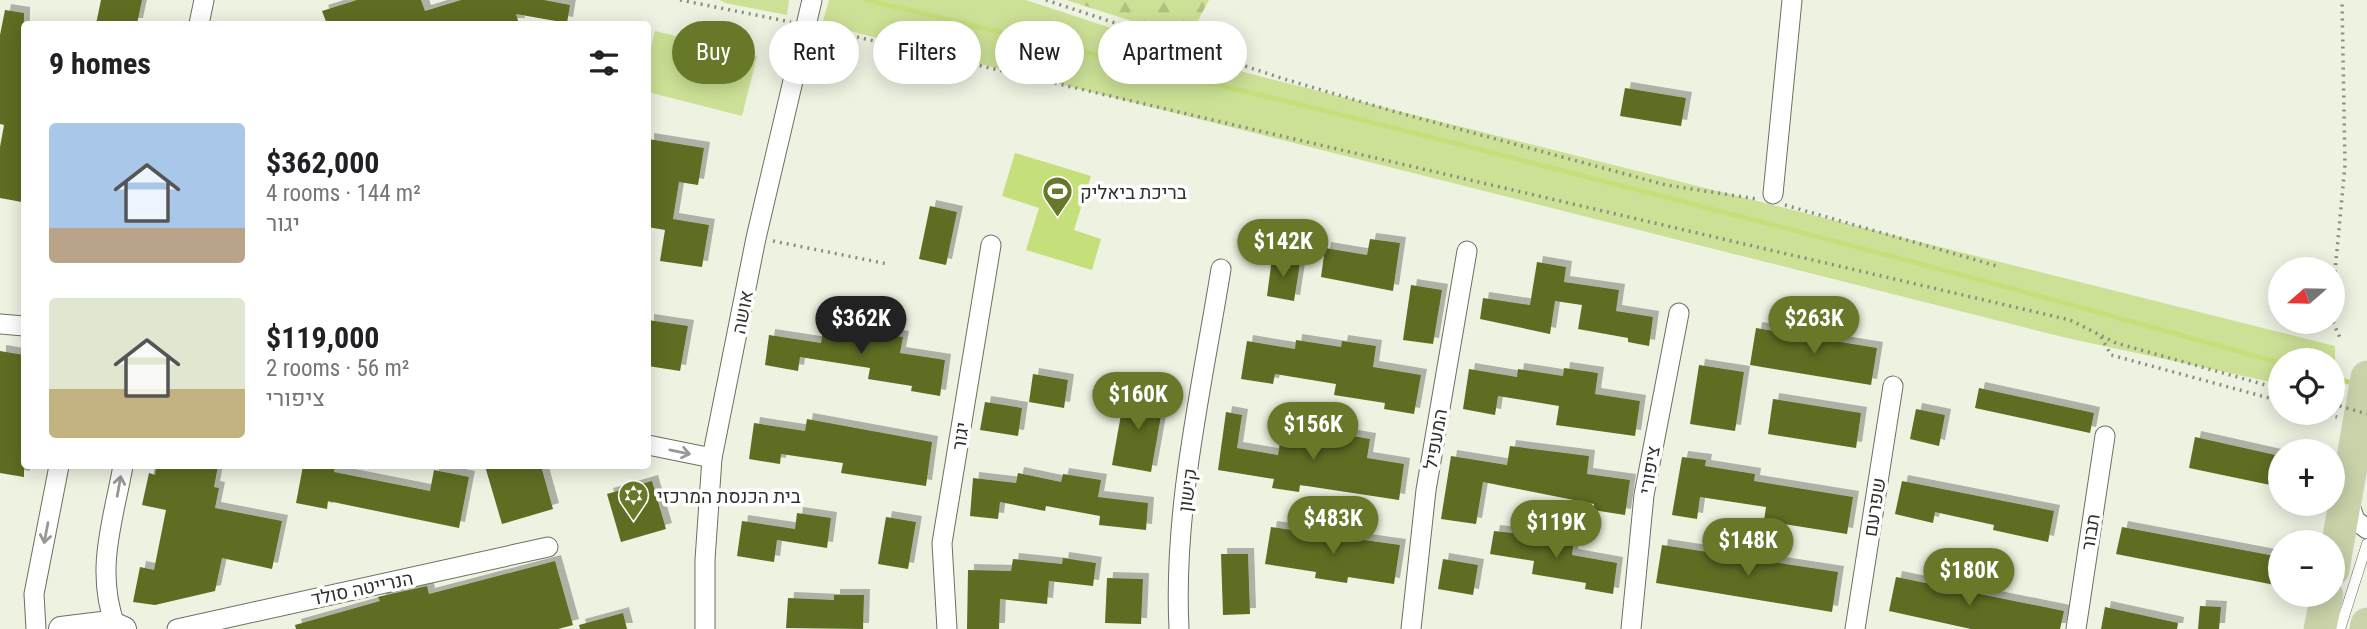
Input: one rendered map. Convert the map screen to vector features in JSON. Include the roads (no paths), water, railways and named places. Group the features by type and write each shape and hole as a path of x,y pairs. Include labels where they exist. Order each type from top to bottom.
{"main road":[{"path":"2354,532 2356,446 2367,377"},
{"path":"2320,629 2325,607"}],"street":[{"path":"200,21 204,0"},
{"name":"אושה","path":"705,629 705,560 712,458 756,238 812,0"},
{"path":"1773,194 1792,0"},
{"name":"יגור","path":"947,629 942,543 991,244"},
{"name":"המעפיל","path":"1411,629 1426,490 1467,251"},
{"name":"קישון","path":"1179,629 1177,590 1184,504 1221,269"},
{"name":"ציפורי","path":"1631,629 1644,495 1679,313"},
{"path":"0,324 21,326"},
{"name":"שפרעם","path":"1855,629 1893,386"},
{"name":"תבור","path":"2076,629 2105,436"},
{"path":"651,446 712,458"},
{"path":"36,629 34,594 58,469"},
{"path":"122,469 104,575 107,600 123,627"},
{"name":"הנרייטה סולד","path":"177,629 548,547"},
{"path":"61,629 84,625 123,627"}],"lane":[{"path":"2340,629 2354,532"}],"waterway":[{"path":"866,0 1221,85 1752,219 2268,360"},
{"path":"2345,381 2357,384"}],"place":[{"name":"בריכת ביאליק","path":"1057,219"},
{"name":"בית הכנסת המרכזי","path":"634,523"}]}
